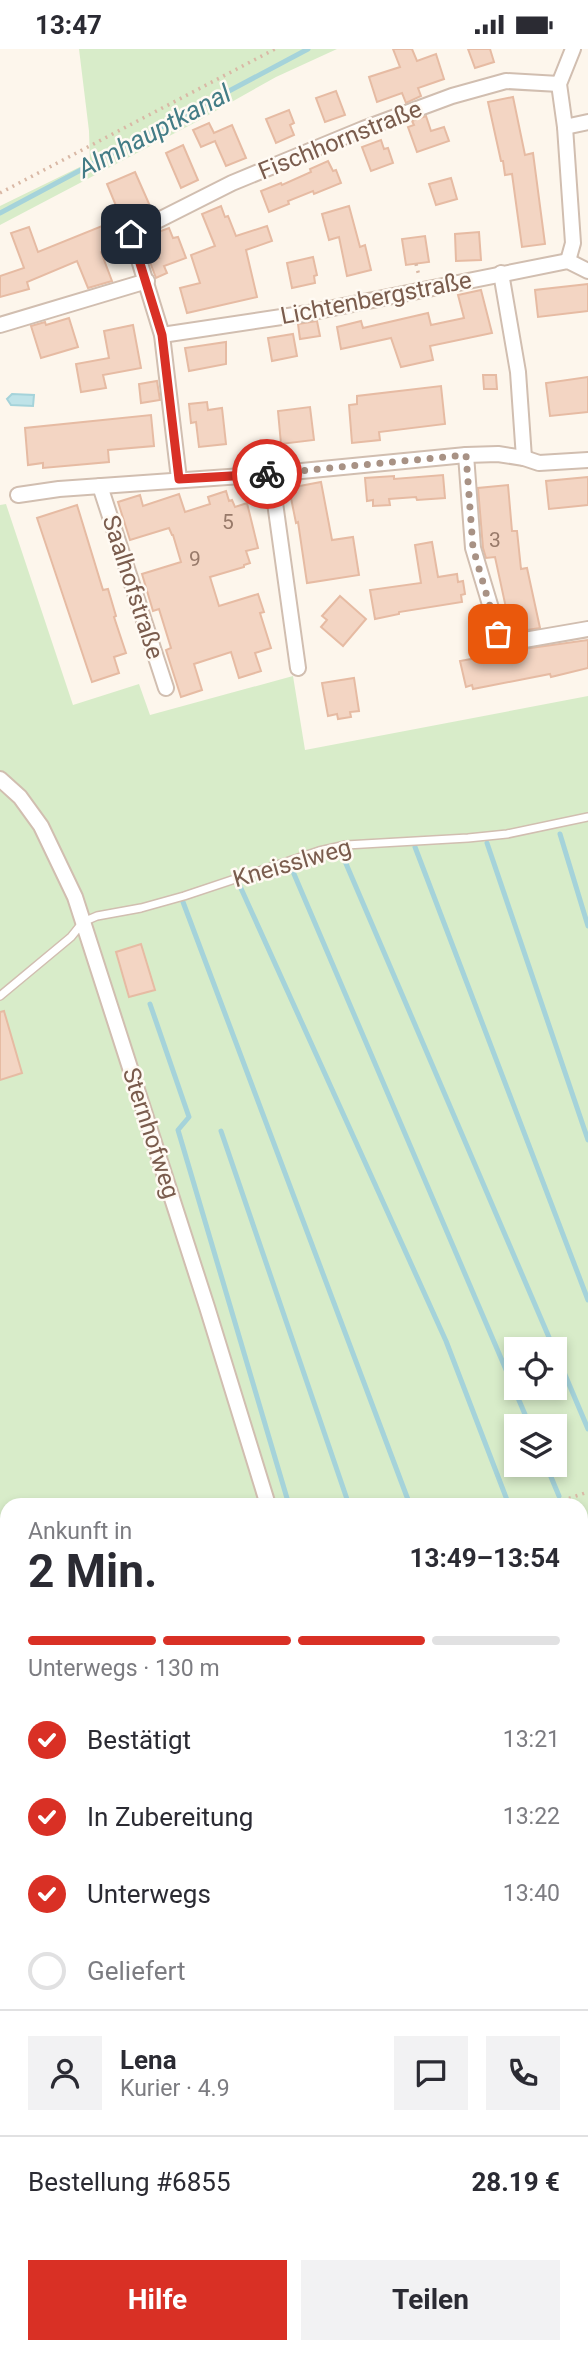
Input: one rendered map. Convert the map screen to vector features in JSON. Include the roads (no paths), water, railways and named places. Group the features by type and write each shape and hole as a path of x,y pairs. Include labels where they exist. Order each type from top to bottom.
{"street":[{"path":"573,49 559,84 565,127 573,243 568,261 588,271"},
{"name":"Fischhornstraße","path":"147,281 131,234 232,183 452,96 506,81 559,84"},
{"path":"565,127 588,122"},
{"name":"Lichtenbergstraße","path":"162,335 308,313 568,261"},
{"path":"501,273 518,372 524,458"},
{"path":"0,325 147,281 162,335 179,479"},
{"path":"18,495 466,455 498,454 539,463 588,460"},
{"path":"466,455 473,548 500,638 513,642 588,629"},
{"path":"271,474 298,668"},
{"name":"Saalhofstraße","path":"100,486 166,688"},
{"name":"Sternhofweg","path":"0,779 20,797 41,826 65,873 207,1307 266,1498"}],"lane":[{"name":"Kneisslweg","path":"83,922 97,916 184,896 346,845 507,834 588,817"},
{"path":"0,996 71,937 83,922"}],"water":[{"path":"12,394 34,395 33,406 11,405 7,399"}],"waterway":[{"name":"Almhauptkanal","path":"0,213 308,49"},
{"path":"560,834 588,926"},
{"path":"487,843 588,1140"},
{"path":"415,847 588,1300"},
{"path":"341,852 549,1337"},
{"path":"291,867 525,1414"},
{"path":"239,884 446,1341 506,1498"},
{"path":"183,902 407,1498"},
{"path":"150,1004 189,1117 178,1130 287,1498"},
{"path":"221,1131 347,1498"},
{"path":"567,1379 588,1429"},
{"path":"551,1477 559,1496"}]}
